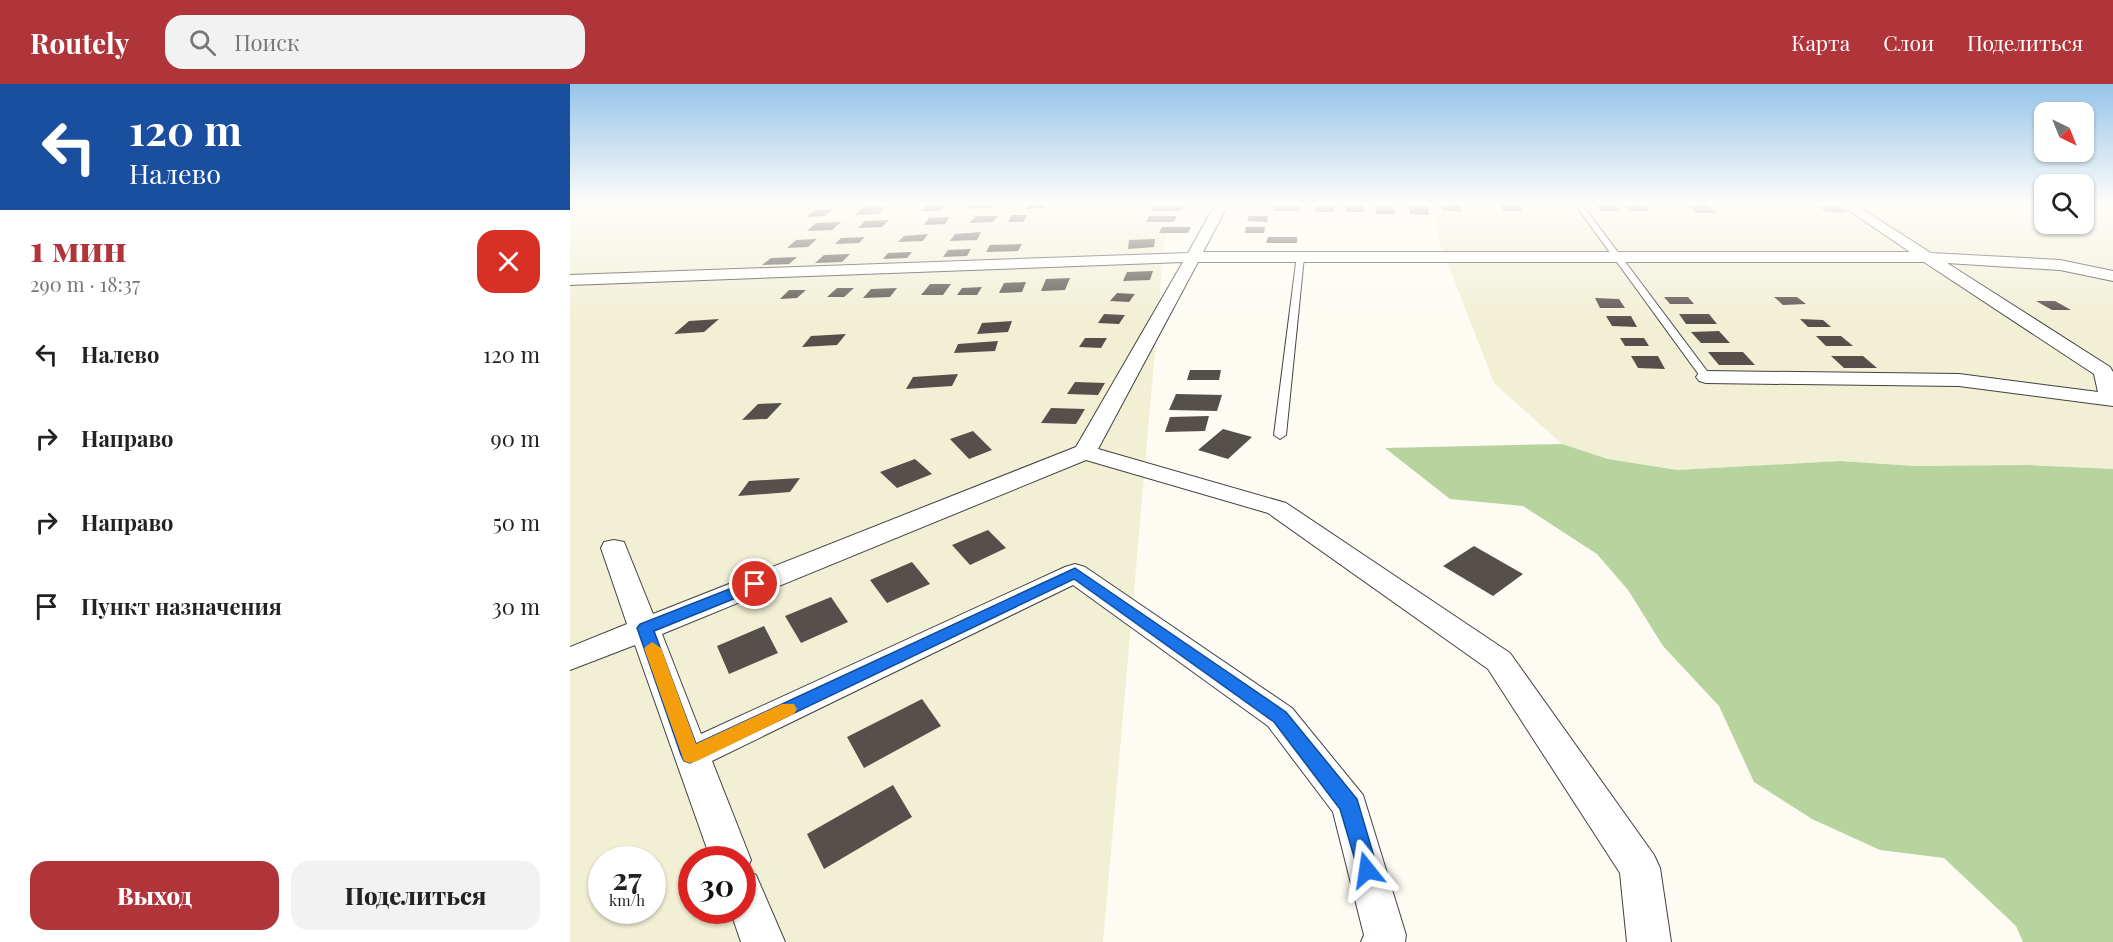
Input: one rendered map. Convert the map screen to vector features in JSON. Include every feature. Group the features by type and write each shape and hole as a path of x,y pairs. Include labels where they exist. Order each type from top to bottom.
{"street":[{"path":"1085,452 1200,243"},
{"path":"1706,377 1959,380 2110,400 2103,370 1904,243"},
{"path":"570,280 1193,256 1925,257 2060,265 2113,276"},
{"path":"570,659 1085,452 1277,508 1499,661 1640,867 1649,942"},
{"path":"614,548 726,846"},
{"path":"690,755 1075,573 1280,717 1350,806 1385,935 1383,942"},
{"path":"756,924 763,942"}],"lane":[{"path":"1607,243 1706,377"},
{"path":"1280,435 1300,256"}],"shaded area":[{"path":"570,243 1164,243 1103,942 570,942"},
{"path":"1440,243 2113,243 2113,469 2028,465 1914,466 1840,461 1677,470 1608,459 1562,444 1494,383"}],"green space":[{"path":"1562,444 1608,459 1677,470 1840,461 1914,466 2028,465 2113,469 2113,942 2023,942 2016,926 1944,858 1880,850 1812,819 1754,782 1719,706 1663,646 1628,590 1597,554 1523,506 1450,499 1385,448"}],"building":[{"path":"793,243 812,243 808,247 787,248"},
{"path":"1129,243 1154,243 1154,247 1128,249"},
{"path":"1022,244 1018,251 986,252 990,245"},
{"path":"971,249 967,256 943,257 948,250"},
{"path":"912,252 907,258 883,259 888,253"},
{"path":"850,254 842,262 815,263 824,255"},
{"path":"797,257 789,264 762,265 771,258"},
{"path":"1153,271 1150,280 1123,281 1127,272"},
{"path":"1070,278 1065,290 1041,291 1046,279"},
{"path":"1026,282 1022,292 999,293 1004,283"},
{"path":"930,284 951,284 943,295 921,295"},
{"path":"982,287 977,295 957,295 962,288"},
{"path":"837,288 854,288 844,297 827,297"},
{"path":"897,288 890,297 863,298 871,289"},
{"path":"789,290 806,290 797,298 780,299"},
{"path":"1117,293 1135,294 1129,302 1110,301"},
{"path":"1664,297 1688,297 1694,304 1670,304"},
{"path":"1774,297 1797,297 1806,304 1783,305"},
{"path":"1595,298 1619,299 1625,308 1600,308"},
{"path":"2036,301 2055,301 2071,310 2052,310"},
{"path":"1104,314 1125,315 1119,324 1098,323"},
{"path":"1679,314 1709,314 1717,324 1686,324"},
{"path":"1606,316 1631,316 1637,327 1612,326"},
{"path":"719,319 704,332 674,334 689,321"},
{"path":"1800,319 1823,320 1831,327 1808,327"},
{"path":"1012,321 1008,332 977,334 982,323"},
{"path":"1719,331 1730,343 1701,343 1691,332"},
{"path":"846,334 837,345 802,347 811,336"},
{"path":"1816,336 1841,336 1853,346 1826,346"},
{"path":"1085,338 1107,338 1101,348 1079,347"},
{"path":"1620,338 1644,338 1649,346 1625,346"},
{"path":"998,341 995,351 954,353 958,344"},
{"path":"1708,352 1743,352 1755,365 1719,365"},
{"path":"1631,356 1658,356 1665,369 1638,368"},
{"path":"1831,356 1863,356 1877,368 1844,368"},
{"path":"1190,370 1221,370 1219,380 1187,380"},
{"path":"958,374 952,386 906,389 913,377"},
{"path":"1075,382 1105,383 1098,395 1067,394"},
{"path":"1176,394 1222,395 1217,411 1169,410"},
{"path":"782,403 767,419 742,420 758,404"},
{"path":"1051,408 1085,409 1076,424 1041,423"},
{"path":"1209,416 1205,431 1165,432 1170,417"},
{"path":"1223,429 1252,437 1228,459 1198,450"},
{"path":"973,431 992,450 969,459 950,439"},
{"path":"915,459 932,474 897,488 880,472"},
{"path":"800,478 790,492 738,496 749,481"},
{"path":"988,530 1006,548 970,565 952,545"},
{"path":"1474,546 1523,574 1493,596 1443,566"},
{"path":"912,562 930,584 887,603 870,580"},
{"path":"831,597 848,622 801,643 785,616"},
{"path":"764,626 778,653 729,674 717,646"},
{"path":"922,699 941,726 864,768 847,737"},
{"path":"893,785 912,817 824,869 807,834"}],"slow traffic":[{"path":"652,648 690,755 788,709"}],"route":[{"path":"755,584 645,628 690,755 1075,573 1280,717 1350,806 1367,870"}]}
